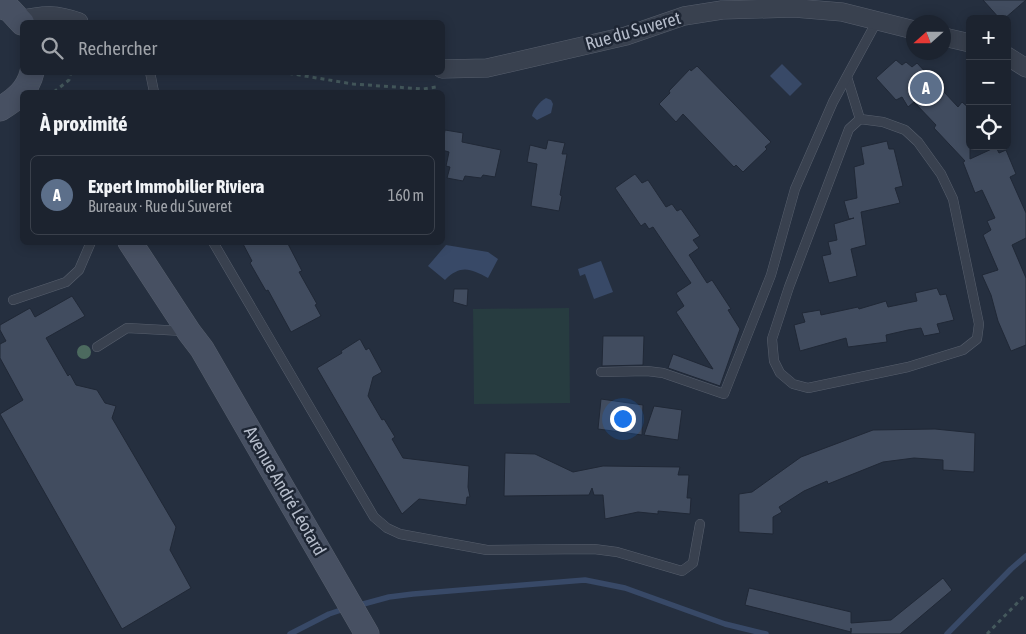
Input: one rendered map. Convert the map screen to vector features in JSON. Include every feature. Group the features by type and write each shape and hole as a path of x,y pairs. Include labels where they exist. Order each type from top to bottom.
{"main road":[{"path":"0,6 10,10 20,20"},
{"path":"23,90 31,75"},
{"path":"37,75 42,90"},
{"path":"0,108 13,101 20,94"},
{"path":"0,108 20,114"},
{"name":"Avenue André Léotard","path":"132,245 196,340 367,634"},
{"name":"Avenue André Léotard","path":"146,245 195,327 196,340"}],"street":[{"name":"Rue du Suveret","path":"445,69 487,68 626,36 684,16 722,10 794,8 842,12 906,28"},
{"path":"24,20 33,17 57,15 73,20"},
{"path":"951,39 966,42"},
{"path":"1011,59 1026,68"}],"lane":[{"path":"601,372 647,371 663,373 724,394 771,275 794,189 833,102 877,21"},
{"path":"151,75 154,90"},
{"path":"847,77 860,119"},
{"path":"860,119 883,122 905,130 918,142 941,174 953,199 979,324 977,340 963,350 908,366 808,388 793,384 780,373 774,361 772,339 789,287 849,129 860,119"},
{"path":"13,300 66,282 80,270 90,245"},
{"path":"215,245 374,517 387,528 400,534 487,550 574,549 617,552 682,571 693,563 700,524"},
{"path":"97,347 127,328 147,328 196,340"}],"path":[{"path":"56,90 69,80 71,75"},
{"path":"988,634 1026,594"}],"green space":[{"path":"569,308 570,403 474,404 473,309"}],"water":[{"path":"782,64 802,84 790,96 770,76"},
{"path":"546,98 551,100 553,104 551,113 537,120 532,116 535,108"},
{"path":"446,245 488,252 498,259 488,278 471,270 461,270 445,280 428,266"},
{"path":"601,261 613,292 594,299 585,274 580,276 578,269"}],"building":[{"path":"983,0 1026,0 1009,15 996,15"},
{"path":"896,60 902,65 906,62 912,67 917,63 958,107 962,102 966,106 966,150 970,150 970,159 990,150 998,150 999,153 1006,150 1016,174 1010,177 1026,213 1026,238 1012,245 1026,278 1026,345 1011,351 982,275 998,270 983,235 991,230 987,221 995,218 982,190 975,193 963,162 965,161 934,128 936,125 914,102 908,107 902,97 896,100 876,78"},
{"path":"697,66 771,142 765,147 767,149 743,172 736,165 734,167 683,114 676,122 659,104 690,69 691,71"},
{"path":"445,130 463,133 462,142 501,150 495,177 483,175 481,178 465,176 463,181 447,178 450,167 446,166 449,152 445,151"},
{"path":"548,140 565,143 562,154 567,154 559,211 531,206 537,164 527,162 530,145 546,149"},
{"path":"887,141 889,149 894,149 903,186 895,188 900,203 861,212 866,245 851,249 857,276 829,283 822,256 831,254 828,242 837,240 834,224 854,218 849,219 844,201 857,198 854,167 864,164 861,147"},
{"path":"635,174 642,183 648,180 666,207 672,204 677,211 681,209 700,236 693,240 699,248 689,255 707,283 712,280 731,309 728,310 740,329 720,386 668,368 673,354 713,369 676,312 684,306 676,293 691,283 653,227 649,229 645,223 641,226 615,188"},
{"path":"244,245 289,245 302,271 299,272 317,304 315,305 321,316 291,332 268,290 266,291 250,263 252,261"},
{"path":"937,288 940,295 946,294 954,320 937,324 940,333 924,336 921,328 886,335 887,342 848,347 846,338 800,351 794,325 805,322 802,313 820,310 821,315 858,307 859,309 886,301 888,307 917,301 915,293"},
{"path":"454,289 468,289 467,306 453,302"},
{"path":"72,296 85,316 46,338 68,376 70,374 76,385 97,390 105,403 116,406 112,418 176,527 170,550 191,588 122,629 0,414 23,400 0,358 0,344 6,341 0,330 0,325 30,308 35,317"},
{"path":"603,336 644,336 643,365 602,366"},
{"path":"360,339 366,350 369,348 382,372 373,377 368,396 382,420 384,419 395,437 392,439 403,458 469,466 468,487 470,497 467,497 466,505 419,499 402,514 317,368 342,353 341,351"},
{"path":"601,399 643,405 642,435 598,429"},
{"path":"654,406 682,410 678,440 644,435"},
{"path":"935,429 975,433 974,472 943,470 943,460 914,458 883,462 828,484 827,481 804,491 779,507 782,512 773,517 773,534 739,532 739,494 752,492 801,457 873,430"},
{"path":"505,453 535,454 573,472 603,466 680,467 678,475 689,475 687,498 691,498 690,514 658,511 658,514 638,512 605,519 603,495 594,495 592,488 589,495 504,496"},
{"path":"943,578 952,590 900,634 851,634 851,632 745,605 749,588 851,612 851,623 891,620"}],"waterway":[{"path":"947,634 1026,556"},
{"path":"356,606 389,597 413,594 585,580 625,588 725,624 766,634"},
{"path":"290,634 329,614 347,608"}],"place":[{"name":"Expert Immobilier Riviera","path":"926,88"}]}
